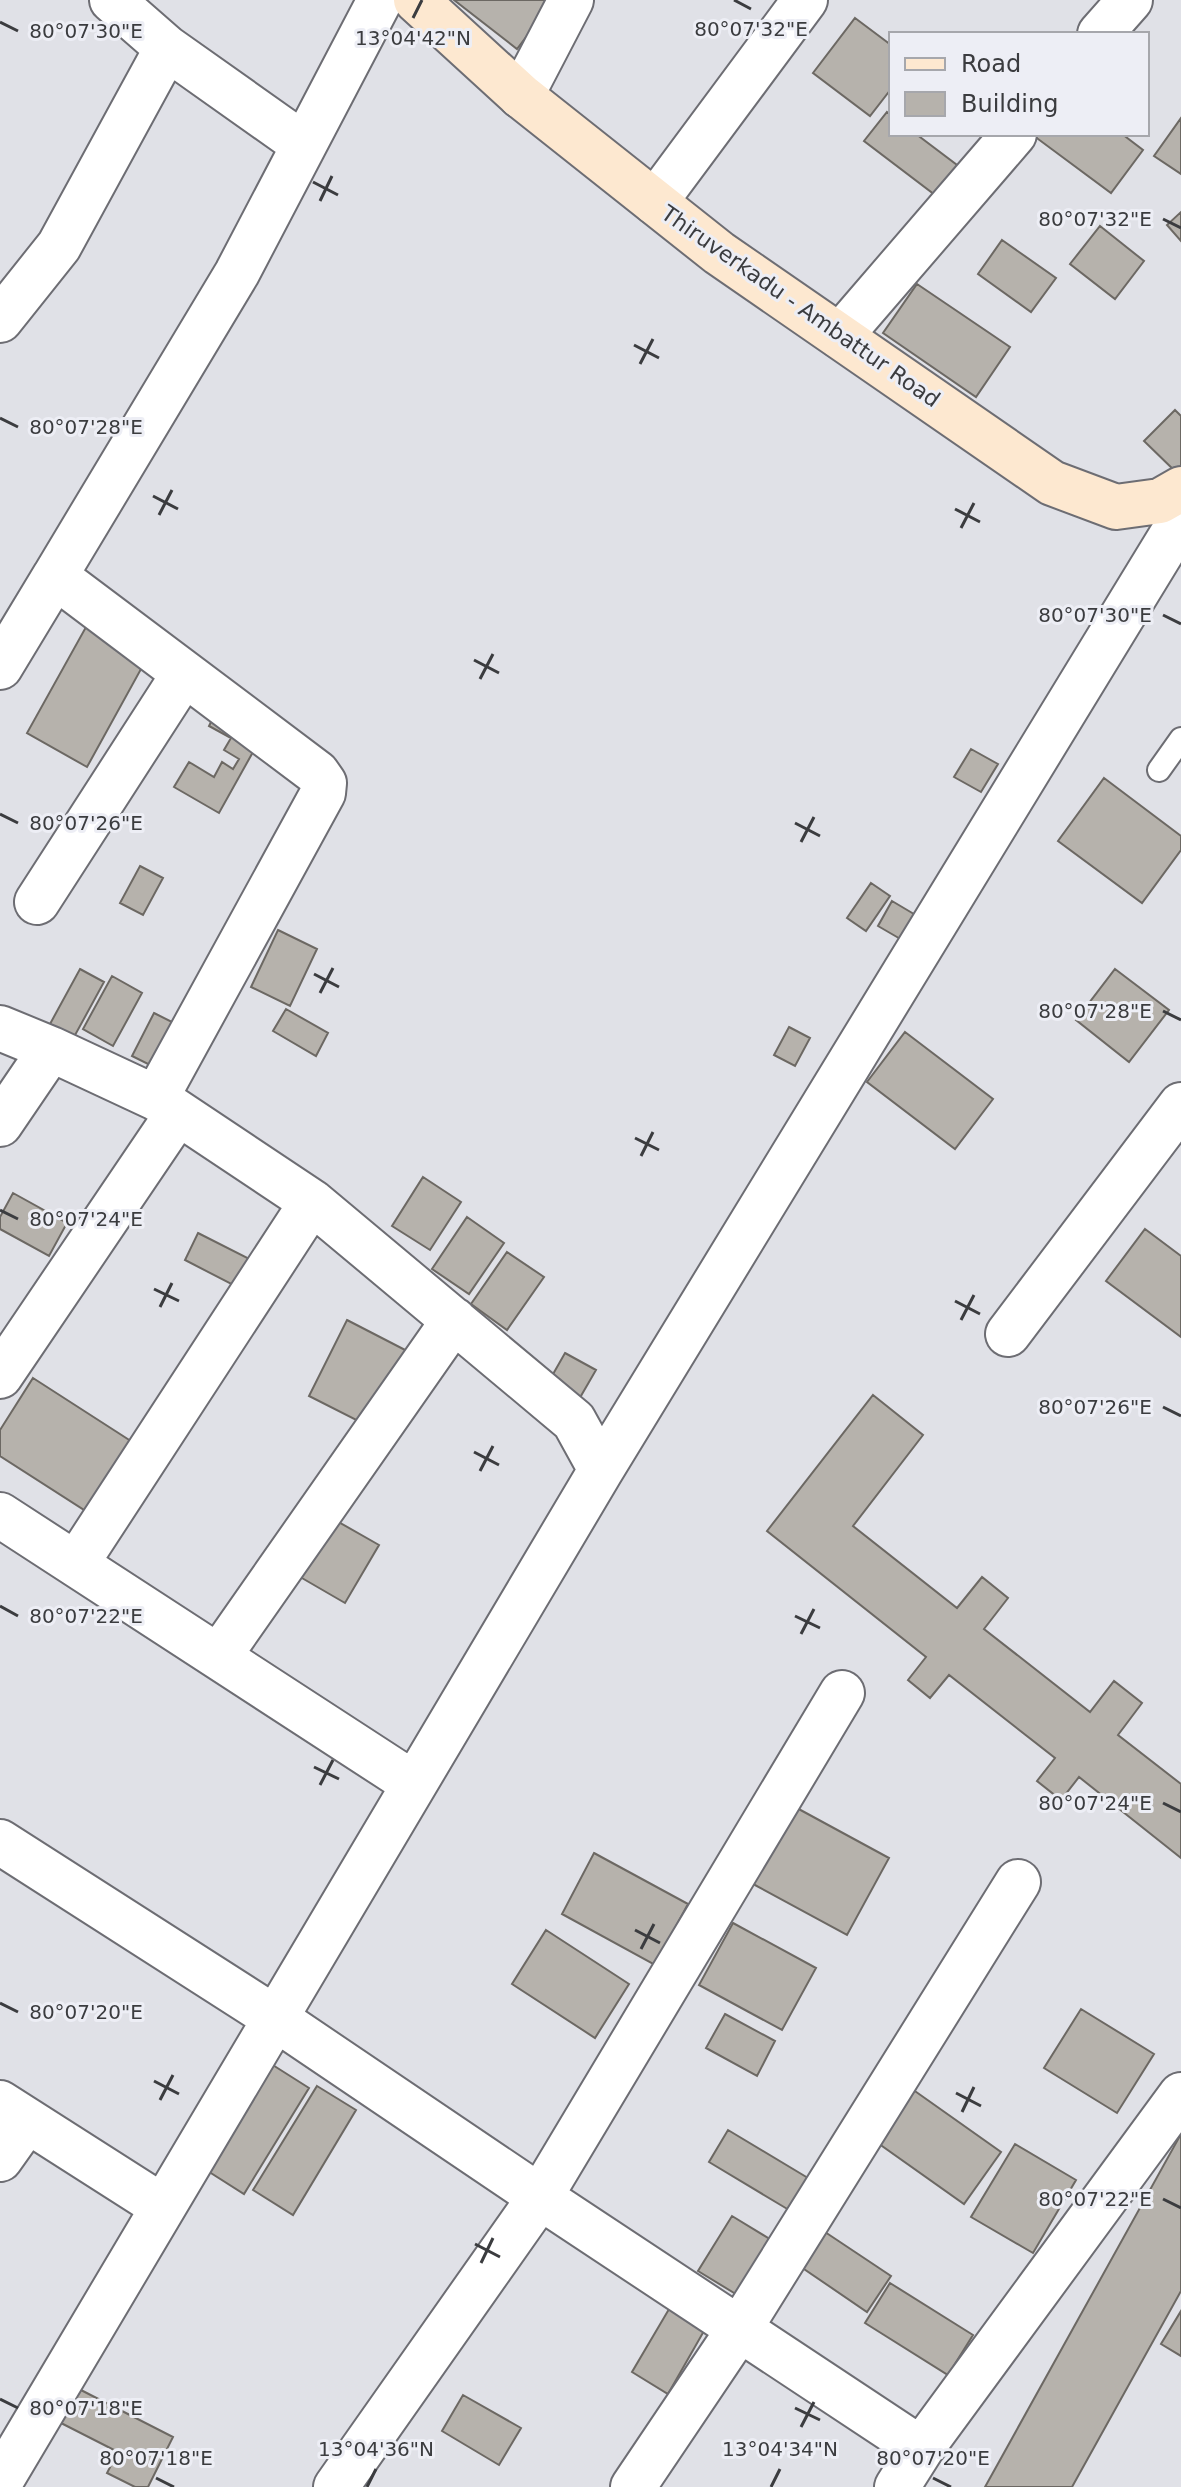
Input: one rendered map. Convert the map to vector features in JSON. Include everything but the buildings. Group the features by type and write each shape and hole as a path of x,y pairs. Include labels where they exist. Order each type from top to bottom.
{"main road":[{"name":"Thiruverkadu - Ambattur Road","path":"416,0 521,96 719,253 1052,483 1116,507 1160,501 1181,489"}],"street":[{"path":"112,0 167,48 304,145"},
{"path":"0,667 222,299 380,0"},
{"path":"521,96 571,0"},
{"path":"655,202 805,0"},
{"path":"1102,32 1130,0"},
{"path":"0,320 59,246 167,48"},
{"path":"840,336 1012,136"},
{"path":"0,2482 601,1470 1181,520"},
{"path":"0,1376 167,1106 323,793 324,783 317,773 55,576"},
{"path":"37,902 184,674"},
{"path":"0,1028 51,1049 167,1106 312,1202 574,1421 601,1470"},
{"path":"0,1124 51,1049"},
{"path":"1008,1334 1181,1105"},
{"path":"76,1564 312,1202"},
{"path":"219,1656 454,1320"},
{"path":"0,1515 414,1784"},
{"path":"336,2487 540,2197 842,1693"},
{"path":"0,1842 275,2018 921,2449"},
{"path":"633,2487 740,2328 1018,1882"},
{"path":"897,2487 921,2449 1181,2095"},
{"path":"0,2159 14,2112 163,2207"}],"lane":[{"path":"1159,770 1181,739"}]}
